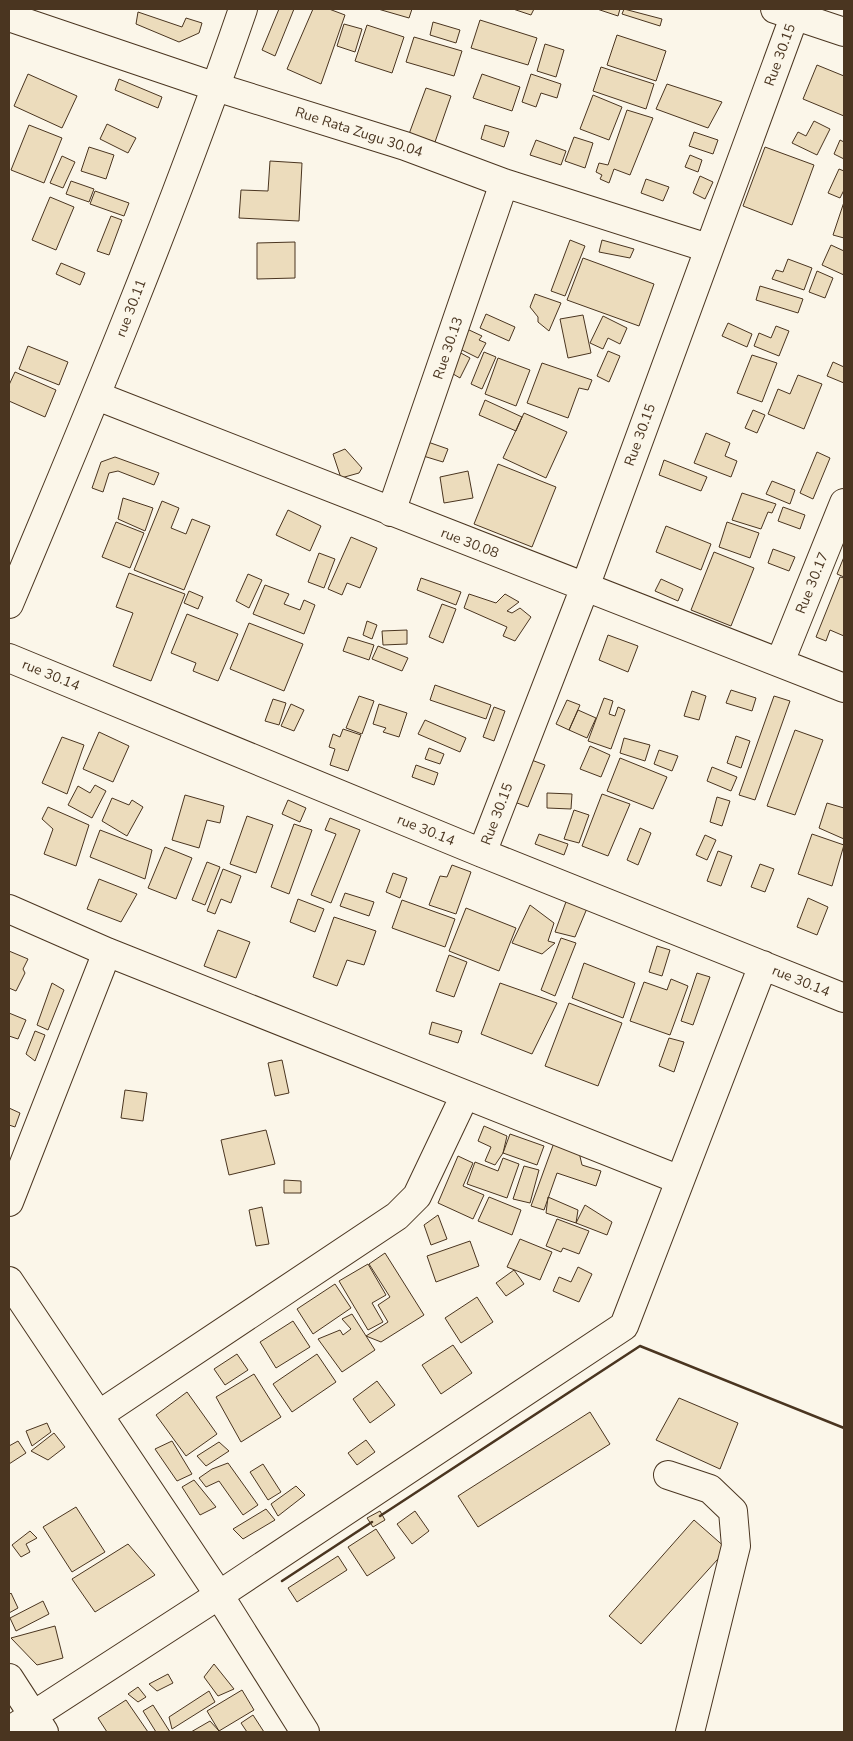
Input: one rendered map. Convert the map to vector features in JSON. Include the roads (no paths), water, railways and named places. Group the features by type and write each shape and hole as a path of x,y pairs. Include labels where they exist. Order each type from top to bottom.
{"street":[{"name":"rue 30.11","path":"9,604 97,396 216,87 243,9"},
{"path":"789,11 844,32"},
{"name":"Rue 30.15","path":"482,853 585,587 708,248 789,11"},
{"name":"Rue Rata Zugu 30.04","path":"9,17 216,87 404,146 504,183 708,248"},
{"name":"Rue 30.13","path":"392,512 504,183"},
{"name":"rue 30.08","path":"97,396 844,688"},
{"name":"Rue 30.17","path":"780,662 844,503"},
{"name":"rue 30.14","path":"9,658 482,853 844,998"},
{"path":"9,909 107,952 680,1180"},
{"path":"9,1202 107,952"},
{"path":"9,1731 38,1723 219,1595 624,1326 763,966"},
{"path":"100,1414 397,1216 417,1196 465,1094"},
{"path":"9,1280 219,1595 305,1732"},
{"path":"668,1475 710,1489 733,1512 736,1546 690,1732"},
{"path":"9,1678 38,1723"}]}
